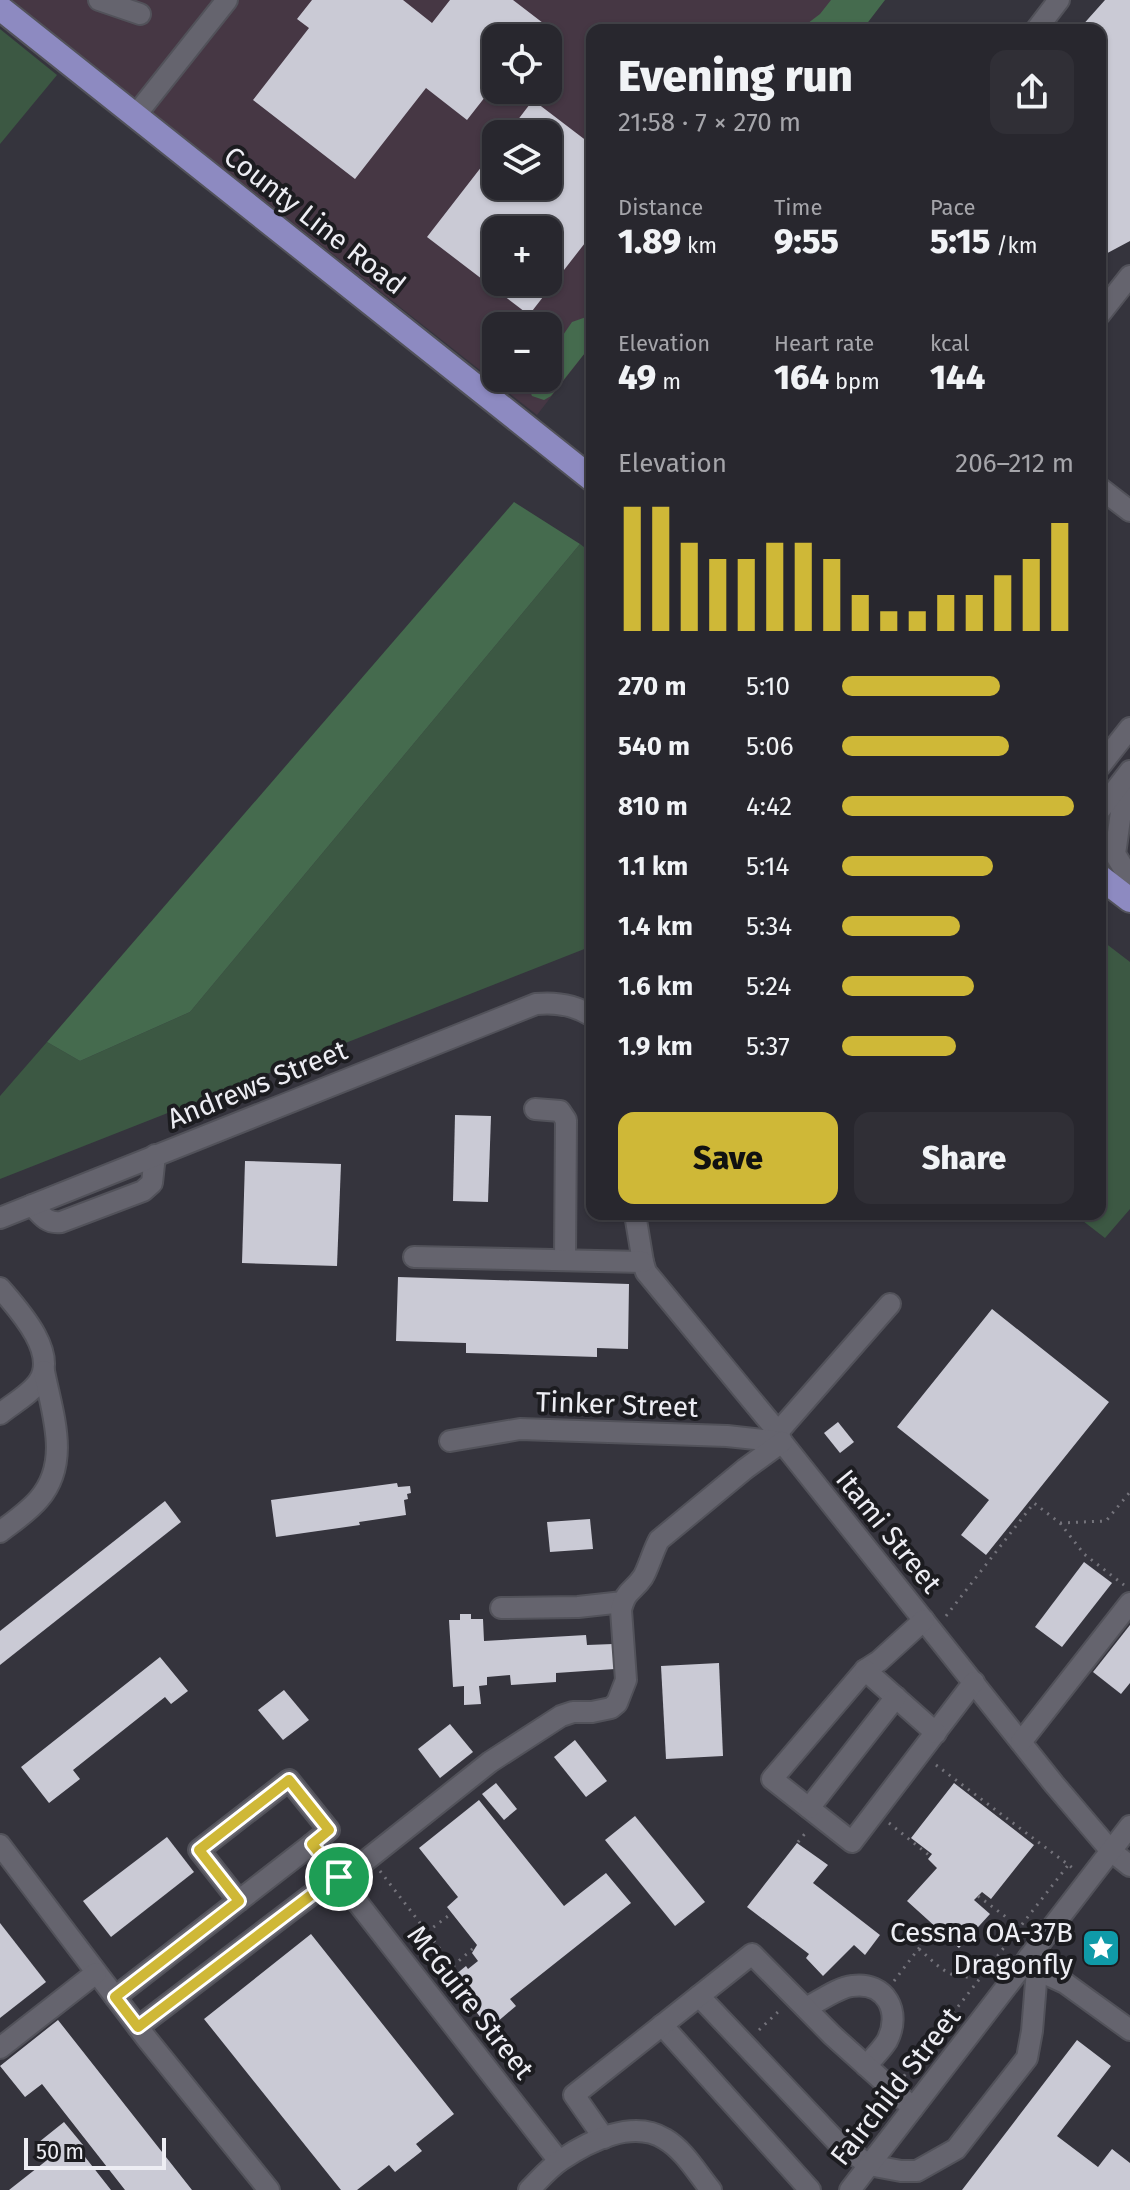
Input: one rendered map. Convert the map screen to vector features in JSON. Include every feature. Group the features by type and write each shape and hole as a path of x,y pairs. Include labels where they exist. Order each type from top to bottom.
{"main road":[{"name":"County Line Road","path":"0,8 586,474"},
{"path":"1106,882 1130,900"}],"street":[{"path":"99,0 140,14"},
{"path":"135,116 227,0"},
{"path":"1041,24 1059,0"},
{"path":"1106,306 1130,276"},
{"path":"1106,493 1130,511"},
{"path":"1106,744 1130,728"},
{"path":"1106,758 1130,728"},
{"path":"1106,802 1130,771"},
{"path":"1130,791 1121,812 1115,854 1130,879"},
{"name":"Andrews Street","path":"0,1218 536,1004 570,1005 586,1013"},
{"path":"535,1109 560,1111 566,1120 565,1260"},
{"path":"32,1205 45,1219 52,1223 61,1222 143,1191 152,1183 155,1155"},
{"name":"Itami Street","path":"636,1220 646,1272 1021,1742 1111,1851 1130,1866"},
{"path":"414,1257 643,1262"},
{"path":"0,1288 40,1341 58,1443 54,1473 38,1501 0,1532"},
{"path":"138,2027 327,1883 370,1857 490,1762 565,1714 611,1708 617,1703 626,1680 621,1610 624,1597 643,1577 659,1540 780,1437 890,1304"},
{"path":"0,1414 34,1387 44,1371"},
{"name":"Tinker Street","path":"450,1441 520,1429 780,1437"},
{"path":"501,1608 578,1607 623,1602"},
{"path":"1021,1742 1130,1603"},
{"path":"929,1626 865,1670 772,1779 852,1842 974,1682"},
{"path":"865,1670 936,1733"},
{"path":"809,1808 896,1697"},
{"path":"115,1997 239,1901 329,1830 289,1780 199,1850 239,1901"},
{"name":"Fairchild Street","path":"850,2190 1035,1957 1130,1826"},
{"name":"McGuire Street","path":"312,1844 559,2161"},
{"path":"0,1845 138,2027 269,2190"},
{"path":"604,2138 574,2095 752,1954 913,2108"},
{"path":"1035,1957 1130,2030"},
{"path":"699,1996 837,2142 869,2165 917,2171 956,2149 1027,2058 1032,2031 1035,1957"},
{"path":"0,2048 96,1973"},
{"path":"806,2008 850,1986 872,1986 888,1998 893,2019 887,2040 866,2066"},
{"path":"662,2025 810,2190"},
{"path":"529,2190 559,2161 597,2139 630,2131 649,2132 666,2139 679,2150 711,2190"}],"path":[{"path":"1060,1523 1106,1521 1130,1492"},
{"path":"929,1626 1034,1503 1060,1523 1084,1554 1130,1590"},
{"path":"921,1753 1069,1864 1085,1884"},
{"path":"875,1812 930,1856"},
{"path":"370,1857 457,1971 442,1982"},
{"path":"847,2150 1069,1864"},
{"path":"978,1896 1020,1928 1035,1957"},
{"path":"427,1932 452,1913"},
{"path":"452,1966 477,1945"},
{"path":"919,1949 949,1975 970,1979 983,1974"}],"shaded area":[{"path":"10,0 856,0 838,24 586,24 586,352 562,383 562,312 482,312 482,372"},
{"path":"508,392 555,392 537,415"}],"green space":[{"path":"831,0 885,0 867,24 807,24"},
{"path":"0,29 57,75 0,144"},
{"path":"586,317 586,352 562,382 562,337 572,322"},
{"path":"530,392 554,392 544,400 532,396"},
{"path":"514,502 580,544 190,1012 80,1061 47,1042"},
{"path":"580,544 586,548 586,948 0,1179 0,1096 47,1042 80,1061 190,1012"},
{"path":"1106,944 1130,962 1130,1209 1105,1238 1082,1220 1106,1220"}],"building":[{"path":"312,0 403,0 432,23 450,0 513,0 543,23 482,24 482,101 467,120 426,88 355,179 253,100 309,28 297,19"},
{"path":"1105,0 1130,0 1130,241 1106,254 1106,24 1084,24"},
{"path":"530,104 538,104 559,120 518,120"},
{"path":"562,122 586,140 586,242 562,273 562,216 482,216 482,279 427,237 482,166 482,200 562,200"},
{"path":"504,296 544,296 531,312 525,312"},
{"path":"455,1115 491,1116 488,1202 453,1201"},
{"path":"245,1161 341,1164 337,1266 242,1263"},
{"path":"398,1277 629,1284 628,1349 597,1348 597,1357 466,1353 466,1343 396,1341"},
{"path":"992,1309 1109,1402 986,1555 961,1535 989,1500 897,1427"},
{"path":"838,1422 854,1442 840,1453 824,1433"},
{"path":"397,1483 398,1487 410,1486 411,1493 404,1500 406,1515 276,1537 271,1500"},
{"path":"165,1501 181,1522 0,1665 0,1631"},
{"path":"590,1519 593,1549 550,1552 547,1522"},
{"path":"1084,1562 1112,1583 1062,1647 1035,1627"},
{"path":"460,1614 471,1614 471,1619 483,1619 484,1641 586,1635 587,1645 613,1644 615,1669 556,1673 556,1682 511,1685 510,1675 487,1677 487,1685 479,1686 481,1704 464,1705 464,1686 453,1687 449,1620 460,1620"},
{"path":"1130,1625 1130,1683 1121,1694 1093,1672"},
{"path":"160,1657 188,1691 171,1704 165,1697 73,1770 80,1779 49,1803 21,1767"},
{"path":"719,1663 723,1756 666,1759 661,1666"},
{"path":"284,1690 309,1720 283,1740 258,1710"},
{"path":"450,1724 473,1752 440,1778 418,1749"},
{"path":"575,1740 607,1781 586,1797 554,1757"},
{"path":"496,1783 517,1809 504,1820 482,1794"},
{"path":"954,1783 1034,1845 991,1899 982,1892 974,1900 990,1914 959,1948 907,1901 937,1868 928,1859 932,1854 911,1838"},
{"path":"479,1800 564,1906 606,1873 631,1903 510,1999 516,2006 496,2023 500,2028 493,2033 450,1979 478,1961 472,1953 477,1945 447,1907 458,1897 419,1848"},
{"path":"635,1816 705,1902 675,1926 605,1840"},
{"path":"167,1837 194,1872 111,1937 83,1901"},
{"path":"797,1843 828,1865 813,1883 880,1935 865,1955 854,1945 823,1976 806,1958 809,1954 747,1907"},
{"path":"0,1923 46,1982 0,2018"},
{"path":"311,1934 454,2114 416,2144 422,2151 395,2172 389,2165 357,2190 341,2190 204,2019"},
{"path":"58,2020 192,2190 125,2190 42,2084 25,2097 0,2066"},
{"path":"1077,2040 1111,2066 1057,2136 1098,2167 1112,2149 1130,2163 1130,2190 962,2190"},
{"path":"64,2122 83,2145 78,2148 111,2190 9,2190 51,2157 39,2142"}],"place":[{"name":"Cessna OA-37B Dragonfly","path":"1101,1948"}],"route":[{"path":"289,1780 329,1830 312,1844 339,1877 138,2027 115,1997 239,1901 199,1850 289,1780"}]}
